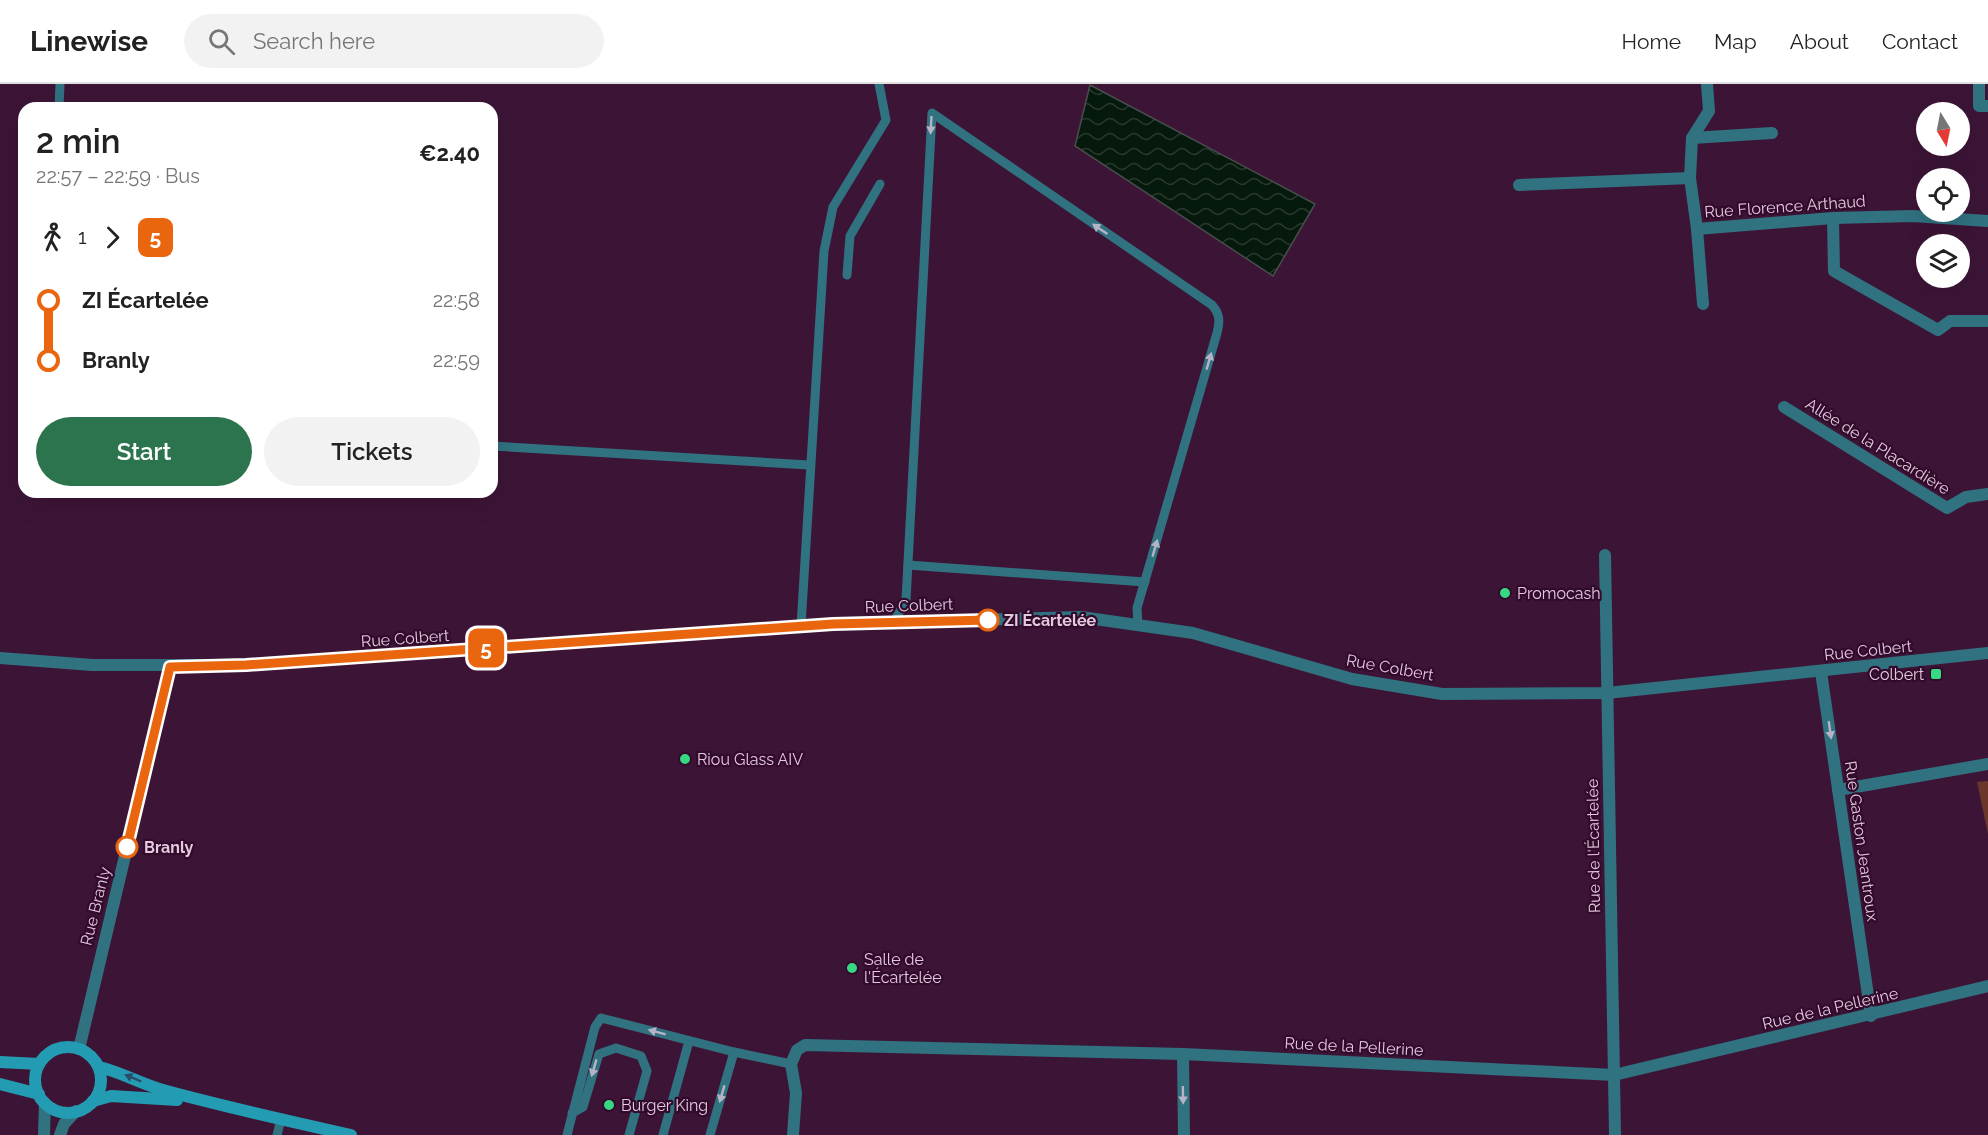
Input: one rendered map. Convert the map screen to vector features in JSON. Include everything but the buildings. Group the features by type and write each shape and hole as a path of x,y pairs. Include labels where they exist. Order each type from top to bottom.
{"main road":[{"path":"42,1098 36,1079 39,1064 45,1057 61,1048 79,1049 94,1059 99,1067 101,1085 93,1101"},
{"path":"0,1062 39,1064"},
{"path":"99,1067 117,1071 156,1088 208,1103 281,1119 301,1129 351,1135"},
{"path":"0,1084 42,1098 59,1111 76,1112 93,1101 111,1096 208,1103"}],"street":[{"path":"1692,138 1708,111 1707,84"},
{"path":"1979,84 1979,106 1988,106"},
{"path":"1692,138 1772,134"},
{"name":"Rue Florence Arthaud","path":"1692,138 1690,178 1697,229 1833,218 1912,216 1988,221"},
{"path":"1519,185 1690,178"},
{"path":"1833,218 1834,271 1938,330 1950,321 1988,321"},
{"path":"1697,229 1703,304"},
{"name":"Allée de la Placardière","path":"1784,407 1947,508 1966,497 1988,494"},
{"name":"Rue de l'Écartelée","path":"1605,555 1615,1135"},
{"name":"Rue Colbert","path":"0,658 92,665 170,667 257,664 801,626 1081,617 1192,633 1352,679 1442,694 1607,693 1733,681 1805,670 1821,672 1988,653"},
{"name":"Rue Branly","path":"79,1049 170,667"},
{"name":"Rue Gaston Jeantroux","path":"1821,672 1871,1016"},
{"path":"1838,790 1988,764"},
{"name":"Rue de la Pellerine","path":"791,1064 797,1050 805,1045 1183,1054 1614,1075 1871,1016 1988,986"},
{"path":"1183,1054 1184,1135"},
{"path":"791,1064 796,1093 793,1135"},
{"path":"42,1098 44,1135"},
{"path":"60,1135 64,1124 76,1112"}],"lane":[{"path":"59,102 60,84"},
{"path":"801,626 824,250 833,207 886,120 879,84"},
{"path":"894,622 906,600 932,113 1212,305 1218,312 1220,323 1137,608 1138,625"},
{"path":"847,275 850,236 880,184"},
{"path":"498,446 810,465"},
{"path":"908,565 1145,582"},
{"path":"567,1135 596,1027 601,1018 791,1064"},
{"path":"663,1135 689,1041"},
{"path":"572,1113 583,1107 599,1054 616,1048 641,1056 648,1071 629,1135"},
{"path":"710,1135 734,1052"},
{"path":"277,1135 281,1119"}],"shaded area":[{"path":"1988,781 1988,834 1977,782"}],"water":[{"path":"1090,85 1315,204 1273,276 1075,146"}],"bus line":[{"name":"5","path":"127,847 170,667 246,665 833,624 988,620"}],"place":[{"name":"Promocash","path":"1505,593"},
{"name":"ZI Écartelée","path":"988,620"},
{"name":"Colbert","path":"1936,674"},
{"name":"Riou Glass AIV","path":"685,759"},
{"name":"Branly","path":"127,847"},
{"name":"Salle de l'Écartelée","path":"852,968"},
{"name":"Burger King","path":"609,1105"}]}
